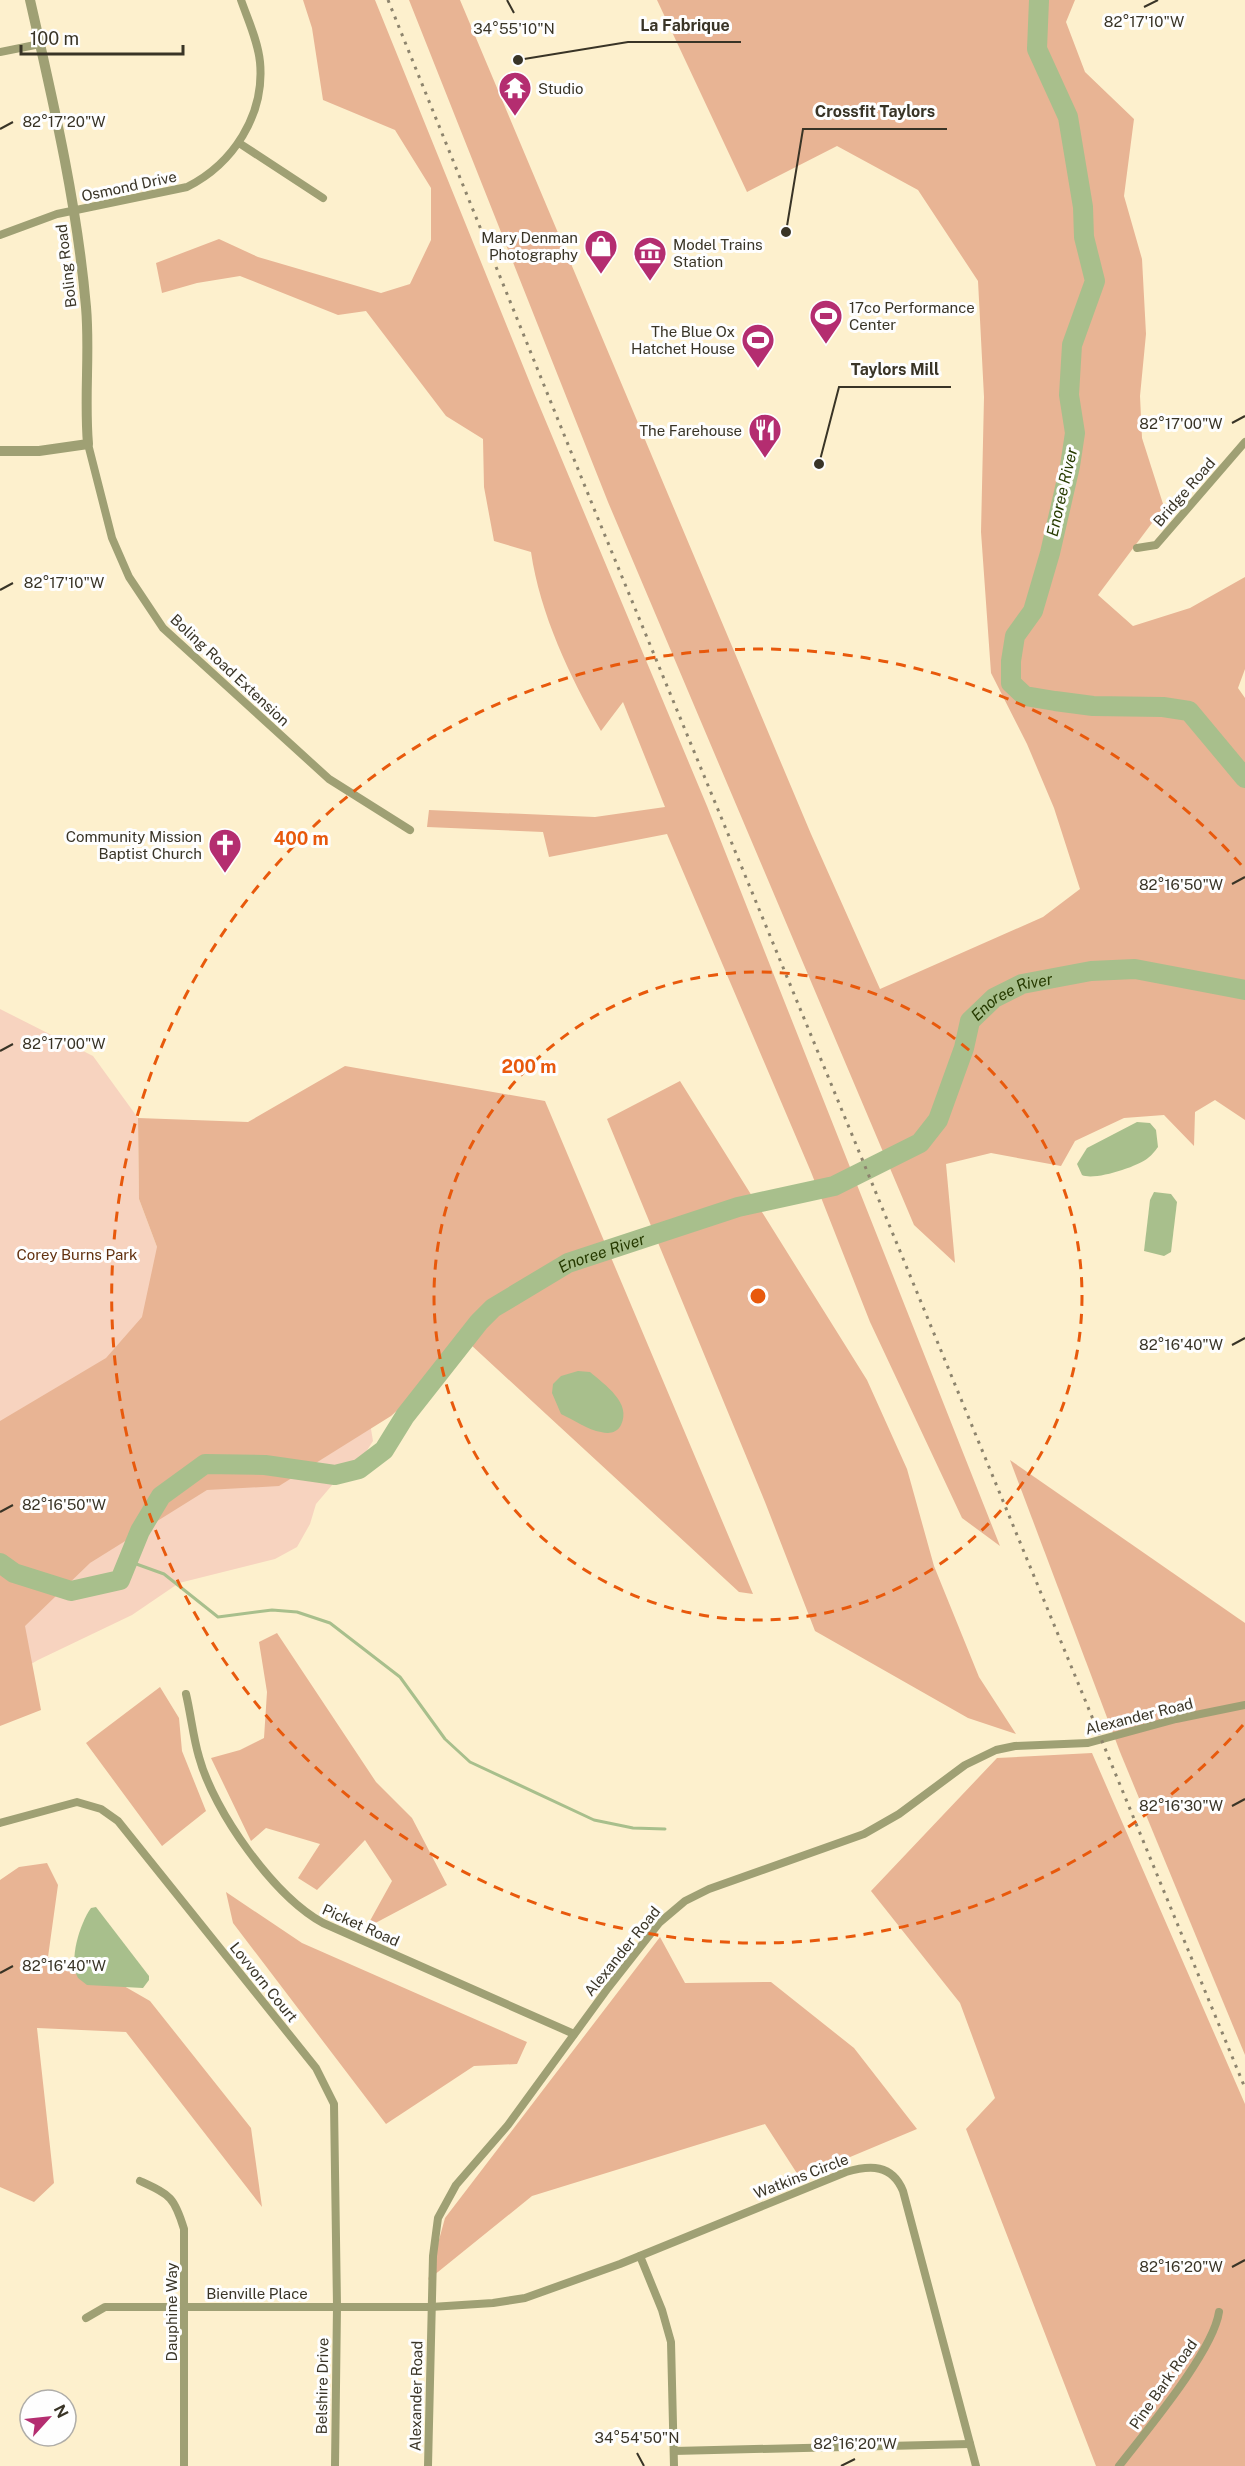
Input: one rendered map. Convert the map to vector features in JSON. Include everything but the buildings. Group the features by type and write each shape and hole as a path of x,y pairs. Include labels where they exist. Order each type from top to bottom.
{"street":[{"name":"Boling Road","path":"30,0 74,211 86,309 85,414 88,444"},
{"name":"Osmond Drive","path":"0,235 49,216 187,187 214,170 239,142 253,113 260,72 258,50 241,0"},
{"path":"0,52 40,44"},
{"path":"239,142 323,198"},
{"name":"Bridge Road","path":"1137,548 1156,545 1245,442"},
{"path":"0,451 39,451 88,444"},
{"name":"Boling Road Extension","path":"88,444 112,538 129,577 163,628 329,778 410,830"},
{"name":"Picket Road","path":"186,1694 198,1756 214,1793 254,1857 295,1905 323,1923 574,2034"},
{"name":"Alexander Road","path":"428,2466 434,2232 444,2204 456,2185 508,2125 659,1923 672,1910 697,1895 864,1834 899,1814 965,1766 996,1750 1014,1746 1088,1743 1176,1719 1245,1705"},
{"name":"Lovvorn Court","path":"0,1822 77,1802 101,1809 118,1821 316,2068 334,2104 337,2306"},
{"name":"Watkins Circle","path":"431,2307 493,2303 525,2298 640,2256 846,2172 870,2166 890,2173 903,2191 976,2466"},
{"name":"Dauphine Way","path":"140,2181 167,2193 178,2208 184,2229 184,2466"},
{"path":"640,2256 662,2310 671,2342 674,2466"},
{"name":"Belshire Drive","path":"335,2466 337,2306"},
{"name":"Bienville Place","path":"86,2318 105,2307 431,2307"},
{"name":"Pine Bark Road","path":"1119,2466 1205,2348 1217,2326 1219,2312"},
{"path":"674,2451 970,2444"}],"green space":[{"name":"Corey Burns Park","path":"0,1009 93,1056 138,1118 139,1199 157,1247 448,1365 421,1386 369,1417 373,1441 357,1466 333,1484 316,1504 310,1524 297,1547 275,1559 179,1583 132,1615 38,1660 0,1682"}],"shaded area":[{"path":"303,0 375,0 534,393 707,806 1000,1546 962,1518 870,1322 811,1172 667,834 549,857 543,832 427,827 429,810 595,817 665,807 623,702 601,731 589,710 549,622 541,599 531,552 494,541 484,487 483,439 446,416 366,311 338,315 240,276 197,283 162,293 156,263 219,239 258,257 381,293 410,284 431,240 431,188 395,130 323,100 312,28"},
{"path":"409,0 460,0 811,834 880,989 1043,917 1080,889 1054,808 1027,744 991,673 981,532 984,397 978,281 918,190 837,146 747,192 657,0 1075,0 1066,22 1085,72 1134,119 1124,196 1142,259 1146,334 1140,396 1142,438 1164,507 1098,595 1133,626 1190,608 1245,577 1245,669 1238,688 1245,698 1245,1120 1215,1100 1195,1112 1194,1146 1164,1115 1124,1118 1075,1141 1061,1166 991,1153 946,1164 955,1263 914,1225 608,502"},
{"path":"345,1066 545,1101 753,1594 739,1592 470,1344 391,1416 279,1486 207,1490 90,1563 25,1626 41,1710 0,1726 0,1421 106,1358 142,1317 157,1247 139,1199 138,1118 248,1122"},
{"path":"680,1081 867,1380 907,1469 934,1566 979,1677 1016,1734 968,1718 815,1631 765,1502 607,1119"},
{"path":"1137,1122 1150,1123 1156,1130 1158,1147 1150,1156 1142,1162 1115,1172 1096,1176 1082,1175 1077,1164 1087,1148"},
{"path":"1154,1192 1171,1194 1177,1202 1171,1252 1164,1256 1144,1251 1150,1200"},
{"path":"578,1371 590,1372 620,1402 623,1417 621,1425 615,1431 607,1433 596,1431 561,1414 552,1393 553,1384 561,1376"},
{"path":"1010,1460 1245,1623 1245,2055 1120,1752"},
{"path":"277,1633 376,1782 412,1818 447,1885 366,1928 392,1881 365,1840 317,1890 298,1878 320,1844 266,1828 251,1841 211,1758 240,1750 264,1738 267,1692 259,1642"},
{"path":"160,1687 179,1718 182,1751 206,1811 162,1846 86,1743"},
{"path":"1092,1753 1245,2104 1245,2466 1096,2466 966,2129 995,2098 960,2003 871,1891 997,1758"},
{"path":"47,1863 58,1885 48,1957 103,1974 150,2001 251,2128 262,2207 126,2032 37,2028 54,2183 34,2202 0,2187 0,1880 19,1867"},
{"path":"226,1892 302,1943 527,2042 517,2064 474,2066 386,2124 233,1923"},
{"path":"96,1907 149,1976 143,1988 87,1985 78,1978 74,1962 79,1932 91,1908"},
{"path":"660,1937 685,1983 771,1982 854,2048 917,2129 800,2178 765,2124 532,2196 428,2280 445,2218"}],"waterway":[{"name":"Enoree River","path":"1039,0 1037,49 1068,117 1083,207 1084,237 1095,281 1072,345 1069,395 1075,433 1070,466 1050,553 1033,611 1015,636 1011,661 1011,683 1025,696 1055,701 1093,706 1163,707 1189,711 1245,778"},
{"name":"Enoree River","path":"0,1563 14,1573 71,1591 120,1580 140,1531 161,1496 205,1464 265,1465 335,1475 359,1469 384,1450 405,1416 479,1322 493,1308 568,1263 738,1207 834,1186 920,1143 938,1120 964,1048 970,1021 994,998 1022,984 1091,971 1135,969 1245,990"},
{"path":"128,1561 164,1574 218,1617 272,1610 297,1612 330,1623 400,1677 445,1739 470,1762 594,1820 633,1828 665,1829"}],"railway":[{"path":"388,0 599,521 1245,2088"}],"place":[{"name":"La Fabrique","path":"518,60"},
{"name":"Studio","path":"515,117"},
{"name":"Crossfit Taylors","path":"786,232"},
{"name":"Mary Denman Photography","path":"601,275"},
{"name":"Model Trains Station","path":"650,282"},
{"name":"17co Performance Center","path":"826,345"},
{"name":"The Blue Ox Hatchet House","path":"758,369"},
{"name":"The Farehouse","path":"765,459"},
{"name":"Taylors Mill","path":"819,464"},
{"name":"Community Mission Baptist Church","path":"225,874"}]}
